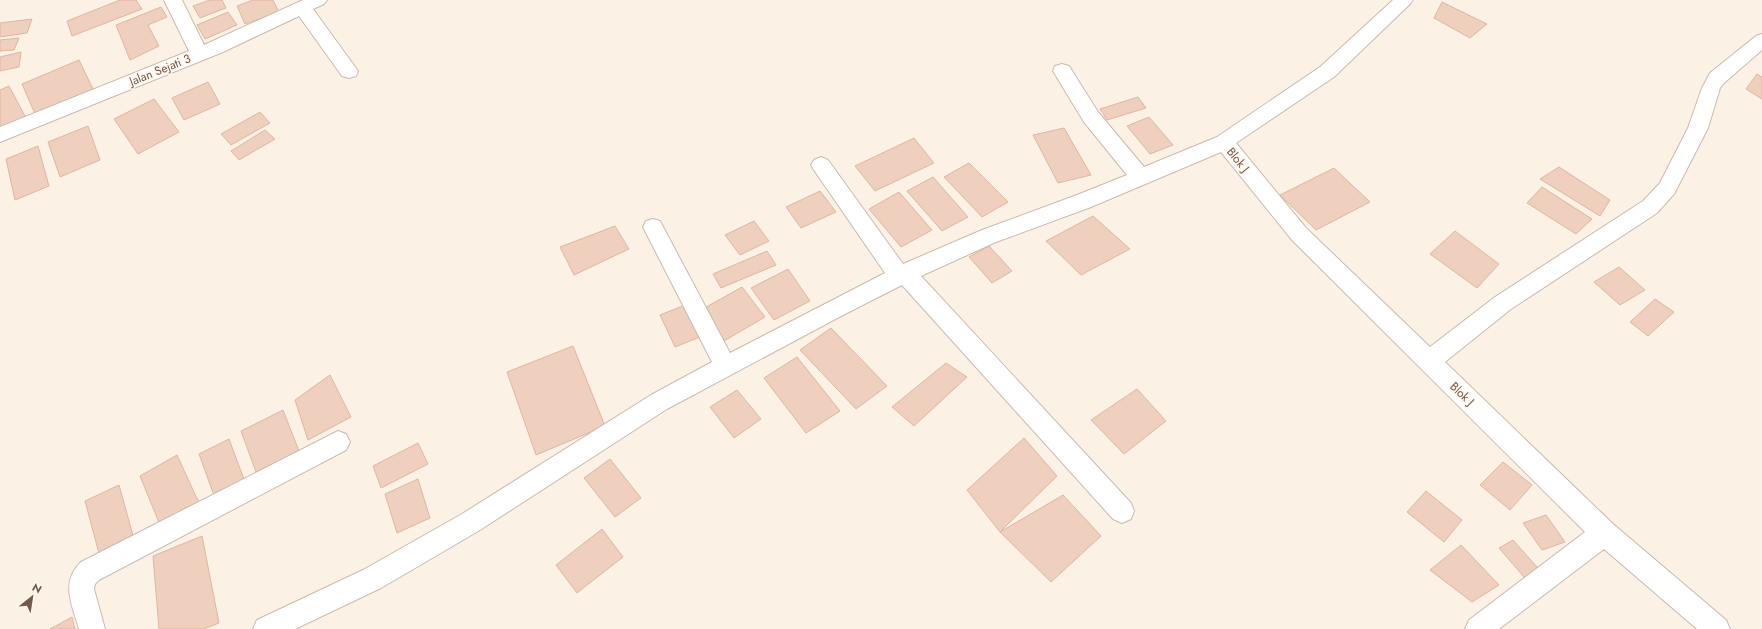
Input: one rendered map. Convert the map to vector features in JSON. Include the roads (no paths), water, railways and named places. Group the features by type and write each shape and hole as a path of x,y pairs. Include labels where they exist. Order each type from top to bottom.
{"street":[{"path":"173,0 199,54"},
{"path":"266,629 372,579 471,522 659,402 835,308 902,275 989,236 1084,201 1224,142 1327,72 1404,0"},
{"path":"310,4 349,71"},
{"name":"Jalan Sejati 3","path":"0,135 199,54 310,4"},
{"path":"1429,361 1504,303 1627,224 1650,207 1667,188 1698,128 1711,88 1717,78 1762,40"},
{"path":"1062,71 1094,122 1140,177"},
{"name":"Blok J","path":"1224,142 1299,234 1604,533 1717,629"},
{"path":"821,165 902,275 1122,511"},
{"path":"653,226 726,367"},
{"path":"92,629 81,589 84,577 90,571 338,442"},
{"path":"1478,629 1604,533"}]}
